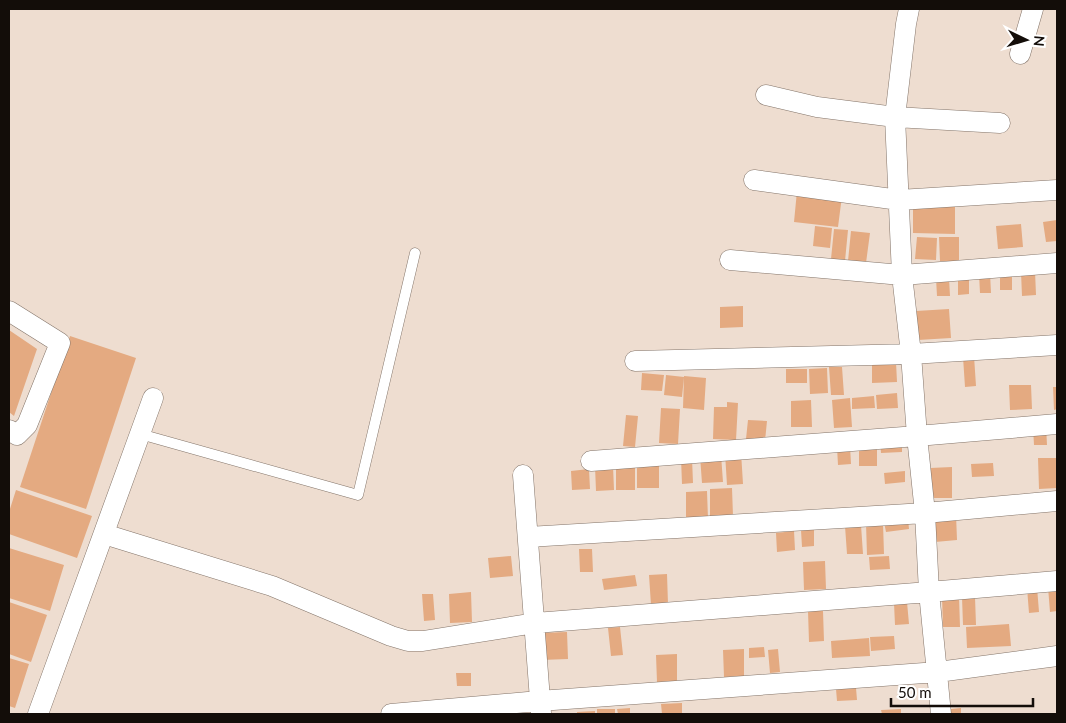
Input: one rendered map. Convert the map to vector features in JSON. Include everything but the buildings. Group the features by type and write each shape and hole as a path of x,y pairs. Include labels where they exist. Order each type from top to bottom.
{"street":[{"path":"909,9 895,117 902,275 911,354 925,513 929,592 941,714"},
{"path":"1020,54 1033,9"},
{"path":"766,96 817,107 895,117 1000,123"},
{"path":"754,180 899,200 1057,190"},
{"path":"730,260 902,275 1057,263"},
{"path":"9,311 60,343 27,424 13,432"},
{"path":"634,361 911,354 1057,345"},
{"path":"38,714 154,398"},
{"path":"591,461 1057,424"},
{"path":"523,475 540,708"},
{"path":"528,537 925,513 1057,502"},
{"path":"104,534 272,586 391,636 408,641 423,641 535,623 1057,581"},
{"path":"391,714 540,708 938,672 1057,656"}],"lane":[{"path":"140,434 358,495 415,252"}]}
